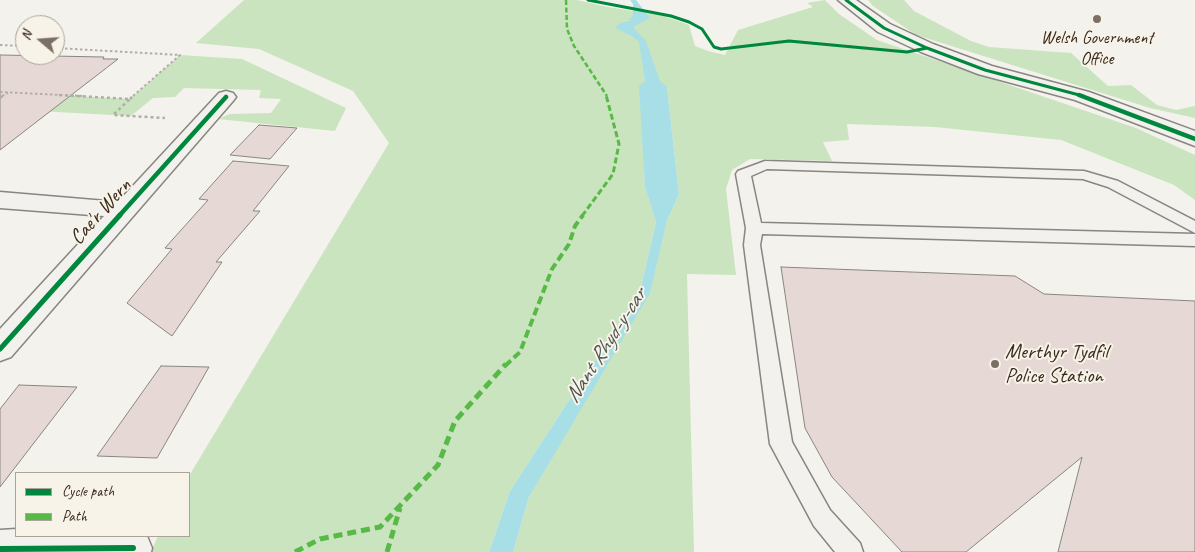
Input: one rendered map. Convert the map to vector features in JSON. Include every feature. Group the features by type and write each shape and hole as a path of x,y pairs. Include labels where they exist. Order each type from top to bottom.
{"street":[{"path":"846,0 884,28 927,48 985,70 1082,96 1195,139"},
{"name":"Cae'r Wern","path":"0,349 226,97"},
{"name":"Cae'r Wern","path":"0,200 125,210"},
{"path":"0,549 133,548"}],"lane":[{"path":"851,552 822,518 781,444 752,244 754,228 743,174 765,165 1084,175 1113,184 1195,228"},
{"path":"754,228 1195,240"}],"path":[{"path":"0,45 15,46"},
{"path":"65,49 180,55 113,115 205,120"},
{"path":"0,92 130,99"},
{"path":"0,98 8,93"}],"green space":[{"path":"244,0 577,0 664,16 689,25 695,46 725,55 738,30 813,7 807,3 825,0 839,14 877,40 1136,128 1195,155 1195,200 1174,185 1061,140 935,127 847,124 849,140 823,142 832,161 750,159 732,170 726,189 736,275 687,274 694,552 513,552 529,497 655,270 667,221 679,194 667,87 644,163 645,188 656,222 640,291 510,491 489,552 151,552 158,537 190,537 190,474 389,143 353,91 259,49 196,43"},
{"path":"868,0 904,0 914,11 971,41 989,47 1071,53 1108,86 1131,85 1157,105 1176,110 1195,106 1195,118 1150,108 916,35 873,6"},
{"path":"180,55 242,59 346,108 335,131 218,119 230,114 271,113 281,99 259,98 261,90 184,88 175,97 153,98 131,116 0,109 0,92 130,99"}],"water":[{"name":"Nant Rhyd-y-car","path":"630,0 636,0 650,18 633,27 646,41 660,81 667,87 679,194 667,221 650,293 529,497 513,552 489,552 510,491 640,291 656,222 645,188 639,86 645,81 639,42 632,36 615,28 620,23 633,20 628,20 633,16 633,4"}],"building":[{"path":"0,55 15,55 15,65 65,65 65,56 118,59 0,150"},
{"path":"259,125 297,128 270,159 230,155"},
{"path":"233,161 289,166 253,211 260,211 216,262 222,262 172,336 127,303 172,249 165,248 208,200 199,199"},
{"name":"Merthyr Tydfil Police Station","path":"781,267 1015,276 1044,294 1195,301 1195,552 1058,552 1082,457 966,552 902,552 832,477 805,428"},
{"path":"161,366 209,367 157,458 97,456"},
{"path":"19,385 77,387 0,487 0,409"}],"marked path":[{"path":"295,552 320,539 380,527 438,465 455,421 497,373 520,352 552,269 569,244 575,226 613,174 619,144 609,99 574,46 567,29 566,0"},
{"path":"387,552 400,508"}],"cycle path":[{"path":"588,0 671,16 689,22 702,29 714,47 721,49 789,41 907,52 927,48"},
{"path":"846,0 884,28 927,48 985,70 1082,96 1195,139"},
{"path":"0,349 226,97"},
{"path":"0,549 133,548"}],"place":[{"name":"Welsh Government Office","path":"1097,19"},
{"name":"Merthyr Tydfil Police Station","path":"995,364"}]}
